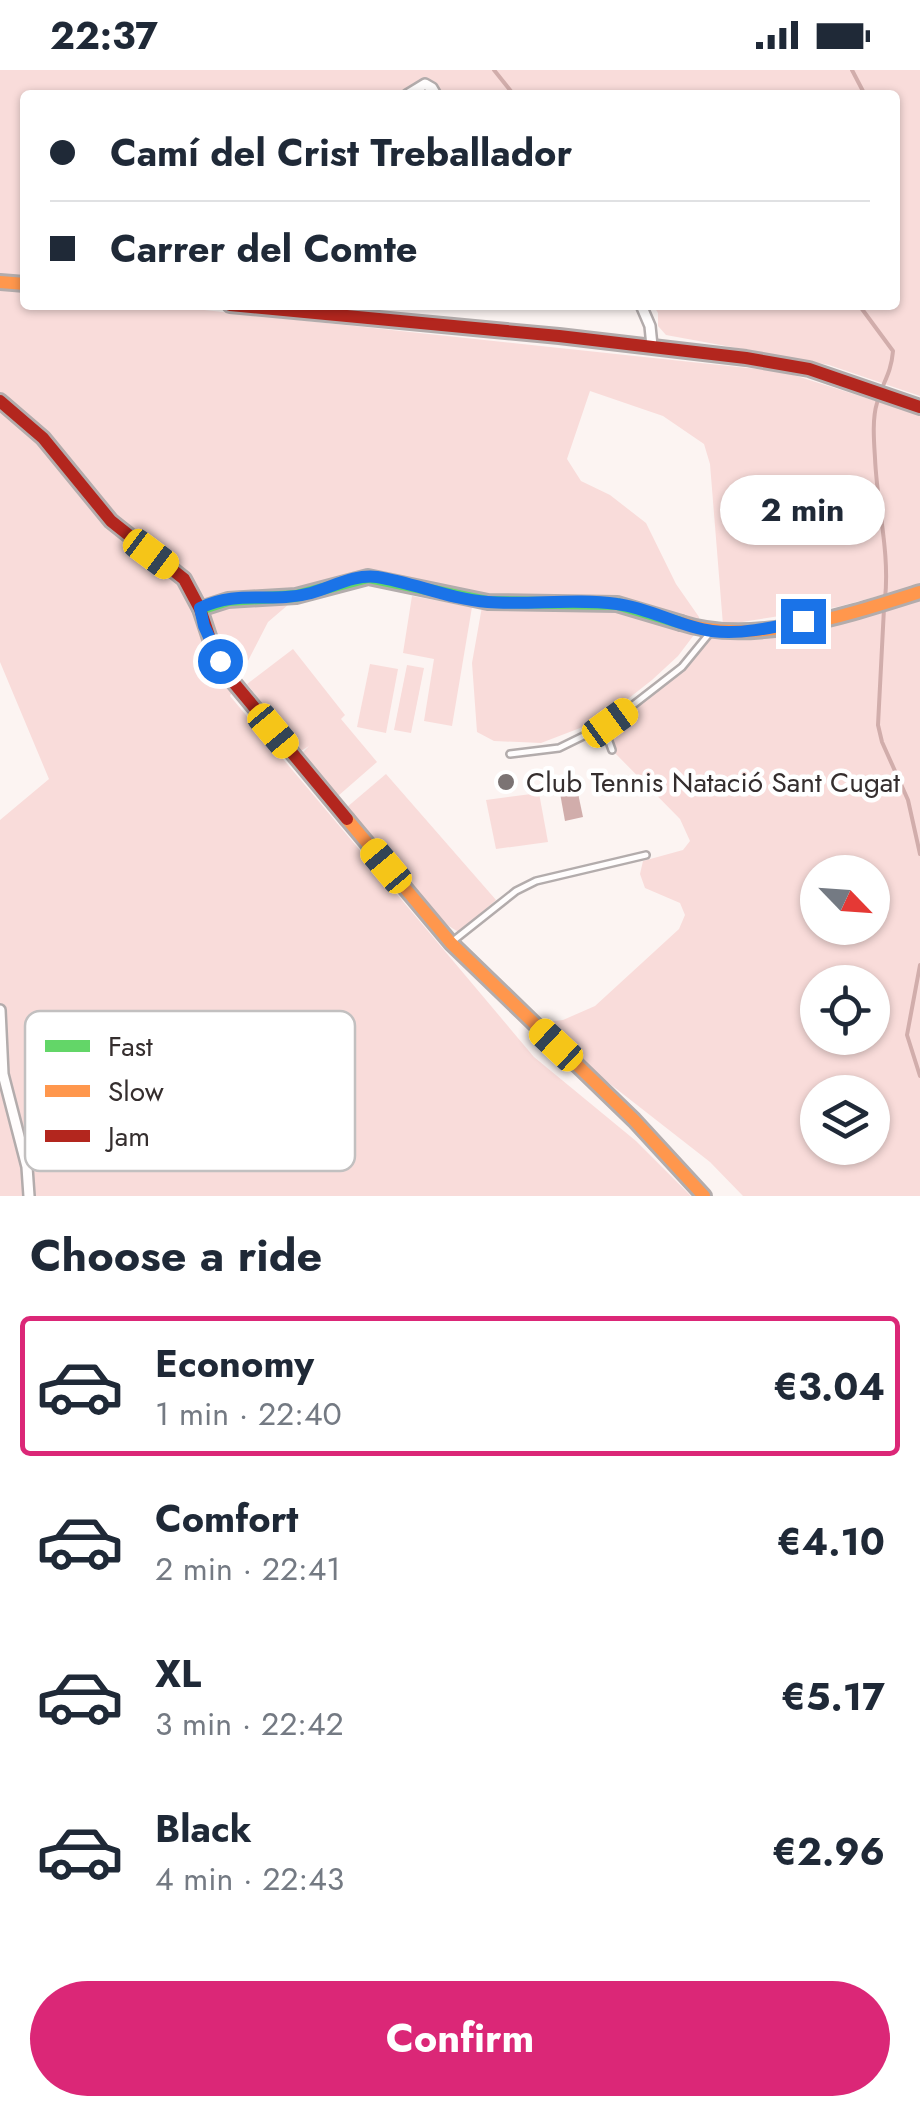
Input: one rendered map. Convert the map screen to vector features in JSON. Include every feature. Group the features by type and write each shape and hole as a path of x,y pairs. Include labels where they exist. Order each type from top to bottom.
{"street":[{"path":"281,310 652,346 797,366 920,407"},
{"path":"640,310 650,326 652,346"},
{"path":"0,400 43,438 111,521 184,579 200,608 212,645 234,682 451,943 634,1120 704,1196"},
{"path":"200,608 221,598 309,594 348,580 374,576 433,594 488,602 615,603 712,631 767,628 920,592"},
{"path":"0,1010 3,1074 25,1159"},
{"path":"27,1171 29,1196"}],"lane":[{"path":"510,754 559,748 610,723 682,667 712,631"},
{"path":"610,723 607,736 612,750"},
{"path":"451,943 516,891 536,881 646,855"}],"shaded area":[{"path":"0,70 920,70 920,396 829,365 666,335 658,326 656,310 900,310 900,90 20,90 20,310 204,310 784,372 920,415 920,585 837,607 723,625 710,464 704,444 663,416 590,391 567,459 581,481 610,495 646,523 676,584 699,617 700,627 678,656 601,720 541,743 494,741 477,732 472,663 483,601 374,577 310,586 268,622 230,696 534,1057 636,1141 691,1196 0,1196 0,820 49,779 0,662"},
{"path":"920,591 920,1196 743,1196 710,1162 532,1023 563,1020 595,1006 679,929 685,915 680,903 645,888 640,874 643,861 683,850 690,841 680,819 612,750 607,736 610,723 682,667 712,631 767,628"},
{"path":"412,596 472,607 452,726 424,721 434,659 403,653"},
{"path":"293,649 345,715 341,719 377,762 338,796 302,753 309,746 301,751 247,684"},
{"path":"370,664 398,669 386,733 357,727"},
{"path":"407,665 424,668 411,733 394,730"},
{"path":"386,774 496,900 459,932 415,894 346,808"},
{"path":"575,779 583,817 565,821 558,782"},
{"path":"539,793 548,842 496,849 486,800"}],"waterway":[{"path":"494,70 510,90"},
{"path":"852,70 862,90"},
{"path":"863,310 893,351 874,423 886,564 885,599"},
{"path":"884,608 878,725 908,800 920,854"},
{"path":"920,965 907,1035 920,1076"}],"traffic: fast":[{"path":"200,609 228,600 296,596 368,577 488,602 617,604 681,623"}],"traffic: slow":[{"path":"0,282 20,284"},
{"path":"681,623 709,629 770,630 833,618 920,592"},
{"path":"347,819 451,943 634,1120 704,1196"}],"traffic: jam":[{"path":"283,310 746,358 809,369 920,407"},
{"path":"0,401 43,438 111,521 184,579 200,609 212,645 234,683 347,819"}],"place":[{"name":"Club Tennis Natació Sant Cugat","path":"506,782"}],"route":[{"path":"220,661 200,608 210,602 233,597 264,599 309,594 348,580 374,576 433,594 488,602 615,603 712,631 767,628 803,621"}]}
